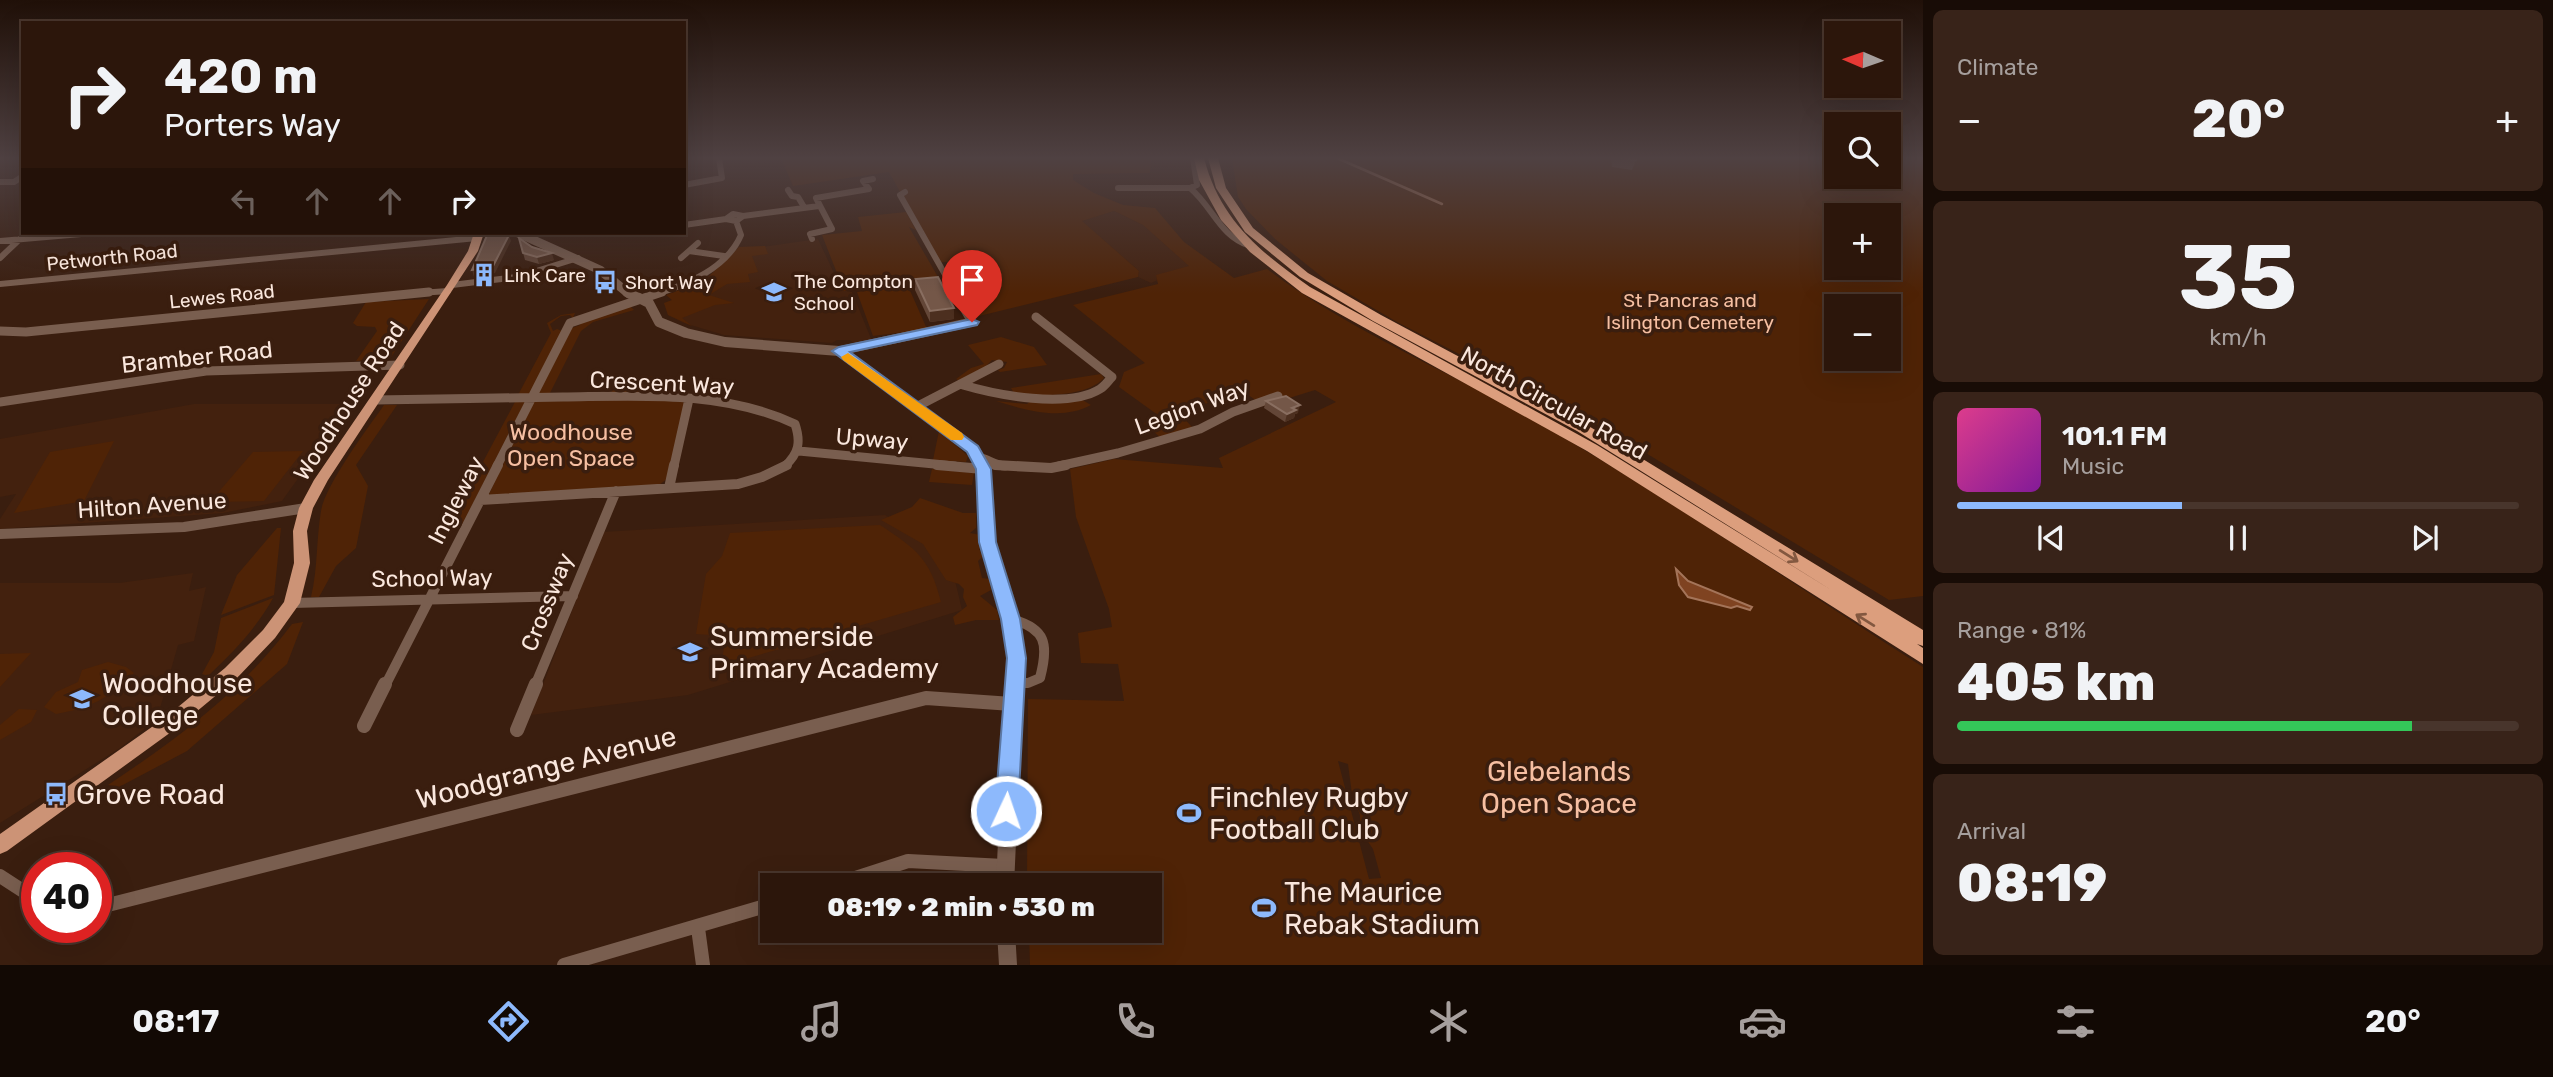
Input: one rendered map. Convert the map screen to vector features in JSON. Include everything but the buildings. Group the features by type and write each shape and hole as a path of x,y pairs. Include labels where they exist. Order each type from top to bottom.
{"highway":[{"name":"North Circular Road","path":"1215,203 1227,221 1250,246 1278,270 1332,306 1592,448 1923,657"},
{"name":"North Circular Road","path":"1232,203 1249,230 1304,275 1377,318 1582,428 1923,639"}],"main road":[{"name":"Woodhouse Road","path":"0,845 172,722 223,680 269,634 292,603 302,563 300,531 306,508 321,480 450,288 478,235"}],"street":[{"path":"802,203 804,207"},
{"path":"812,239 810,234 813,232 832,229 818,203"},
{"path":"523,235 544,247 578,258 600,270 629,294 649,303 659,322 702,338 839,351 972,322 905,203"},
{"path":"1204,203 1230,238 1250,246"},
{"path":"686,225 819,206"},
{"path":"689,251 724,256 741,235 737,217 727,208"},
{"path":"0,258 24,235"},
{"path":"0,241 72,235"},
{"name":"Petworth Road","path":"0,284 478,235"},
{"path":"681,258 698,243"},
{"name":"Ingleway","path":"364,726 570,323 693,282 724,256"},
{"path":"450,288 517,277 578,258"},
{"name":"Lewes Road","path":"0,331 26,332 450,288"},
{"path":"963,385 986,394 1040,398 1075,395 1100,389 1112,377 1037,317"},
{"path":"839,351 973,449 981,463 988,542 1010,619 1016,658 1004,873"},
{"path":"916,407 999,364"},
{"name":"Bramber Road","path":"0,402 206,371 270,366 400,365"},
{"name":"Crescent Way","path":"375,400 645,396 689,399 757,409 781,416 795,424 800,435 799,451"},
{"name":"Legion Way","path":"981,463 989,459 996,466 1041,469 1118,453 1200,429 1233,412 1278,396"},
{"path":"669,488 689,399"},
{"path":"480,500 738,484 763,478 786,466 799,451"},
{"name":"Upway","path":"799,451 981,463"},
{"name":"Crossway","path":"517,730 616,491"},
{"name":"Hilton Avenue","path":"0,534 184,527 306,508"},
{"name":"School Way","path":"292,603 573,596"},
{"path":"1010,619 1032,625 1042,638 1045,664 1040,678 1028,683 1014,683"},
{"name":"Woodgrange Avenue","path":"112,904 926,698 1012,704"},
{"path":"871,873 908,861 1004,866"},
{"path":"0,876 21,890"},
{"path":"564,965 760,908"},
{"path":"698,928 704,965"},
{"path":"1007,943 1008,965"}],"shaded area":[{"path":"1114,211 1143,225 1190,266 1151,283 1138,277 1139,271 1081,221"},
{"name":"The Compton School","path":"818,239 842,290 852,292 872,341 854,344 850,340 837,340 832,343 724,335 684,323 668,315 664,303 671,306 704,290 742,250"},
{"path":"194,404 351,404 282,501 223,513 0,529 0,519 16,494 0,497 0,439"},
{"name":"Summerside Primary Academy","path":"885,515 930,544 954,576 962,610 688,695 531,715 603,532"},
{"path":"1676,569 1688,581 1752,607 1750,610 1737,606 1731,608 1688,597 1679,585"},
{"name":"Woodhouse College","path":"193,573 189,591 206,587 194,641 178,645 157,719 120,748 0,823 0,583 119,583"}],"green space":[{"name":"Glebelands Open Space","path":"906,203 1118,203 1155,208 1184,242 1234,278 1267,269 1361,329 1525,415 1576,445 1923,667 1923,965 1030,965 1029,943 1162,943 1162,873 1027,873 1028,699 1124,701 1118,664 1081,663 1078,633 1112,627 1109,609 1076,517 1070,469 1114,459 1223,468 1219,458 1336,402 1315,390 1264,406 1244,392 1178,412 1193,428 1162,439 1144,423 1162,418 1119,387 1124,372 1145,363 1073,305 1158,284 1156,275 1189,266 1143,225 1114,211 1082,221 1139,271 1138,277 975,317 967,307 972,306 948,262 939,262","holes":["1338,761 1348,764 1352,794 1360,815 1360,830 1373,849 1381,878 1369,879"]},
{"name":"St Pancras and Islington Cemetery","path":"1242,203 1824,203 1824,280 1901,280 1901,203 1923,203 1923,596 1889,600 1611,432 1397,322 1327,281 1275,239"},
{"path":"906,212 916,230 909,227 941,282 844,291 822,235 862,231 858,217"},
{"path":"765,246 768,254 752,256 758,272 748,274 750,282 727,284 709,295 734,303 715,305 682,318 692,326 668,315 664,303 672,300 666,295 704,281 739,247"},
{"path":"908,286 927,329 873,336 857,292"},
{"path":"429,299 390,359 356,361 377,331 375,327 357,326 353,323 366,302"},
{"path":"630,306 634,310 593,322 581,331 549,395 536,396 569,329 580,325 581,321"},
{"path":"575,313 573,318 570,315 561,316 550,324 553,331 562,331 530,395 518,395 551,333 547,323 561,315"},
{"path":"1001,337 1034,347 1047,365 1000,372 998,370 1004,368 1007,362 992,360 987,365 988,368 960,381 956,379 971,368 984,364 968,345"},
{"path":"1101,374 1104,378 1096,384 1075,392 1015,395 1011,388"},
{"path":"643,376 671,378 689,396 610,394"},
{"path":"1079,398 1091,405 1080,410 1056,413 996,401 1027,404 1032,400"},
{"name":"Woodhouse Open Space","path":"534,400 681,401 686,404 668,478 659,485 488,496"},
{"path":"515,402 525,402 461,527 457,526 452,520"},
{"path":"384,405 397,405 356,465 368,486 356,548 336,566 319,597 311,597 324,500 348,457"},
{"path":"939,431 968,456 966,462 933,460"},
{"path":"114,441 84,501 14,513 50,452"},
{"path":"303,451 264,501 210,502 253,452"},
{"path":"932,469 974,473 972,485 929,482"},
{"path":"920,498 963,513 976,513 976,528 970,533 981,535 982,545 979,549 983,556 978,561 982,578 990,579 991,590 980,596 997,610 999,620 976,620 955,625 953,617 967,606 963,597 964,589 959,584 946,580 923,544 881,520 912,507"},
{"path":"880,525 920,556 932,575 941,602 721,666 726,636 696,634 706,574 722,556 730,533"},
{"path":"277,528 281,528 274,595 221,615 237,575"},
{"path":"273,598 252,630 235,649 208,676 202,674 214,652 221,618"},
{"path":"303,622 287,664 187,751 119,787 108,785 207,712 252,671 292,624"},
{"path":"31,653 0,687 0,654"},
{"path":"108,662 126,667 134,673 108,695 79,709 56,714 44,707 56,692 78,682 82,670"},
{"path":"19,709 37,710 31,722 0,740 0,725"}],"slow traffic":[{"path":"848,357 956,437"}],"place":[{"name":"Link Care","path":"484,275"},
{"name":"Short Way","path":"605,282"},
{"name":"The Compton School","path":"774,292"},
{"name":"Summerside Primary Academy","path":"690,652"},
{"name":"Woodhouse College","path":"82,699"},
{"name":"Grove Road","path":"56,794"},
{"name":"Finchley Rugby Football Club","path":"1189,813"},
{"name":"The Maurice Rebak Stadium","path":"1264,908"}],"route":[{"path":"972,322 839,351 973,449 984,469 988,542 1010,619 1016,658 1006,811"}]}
